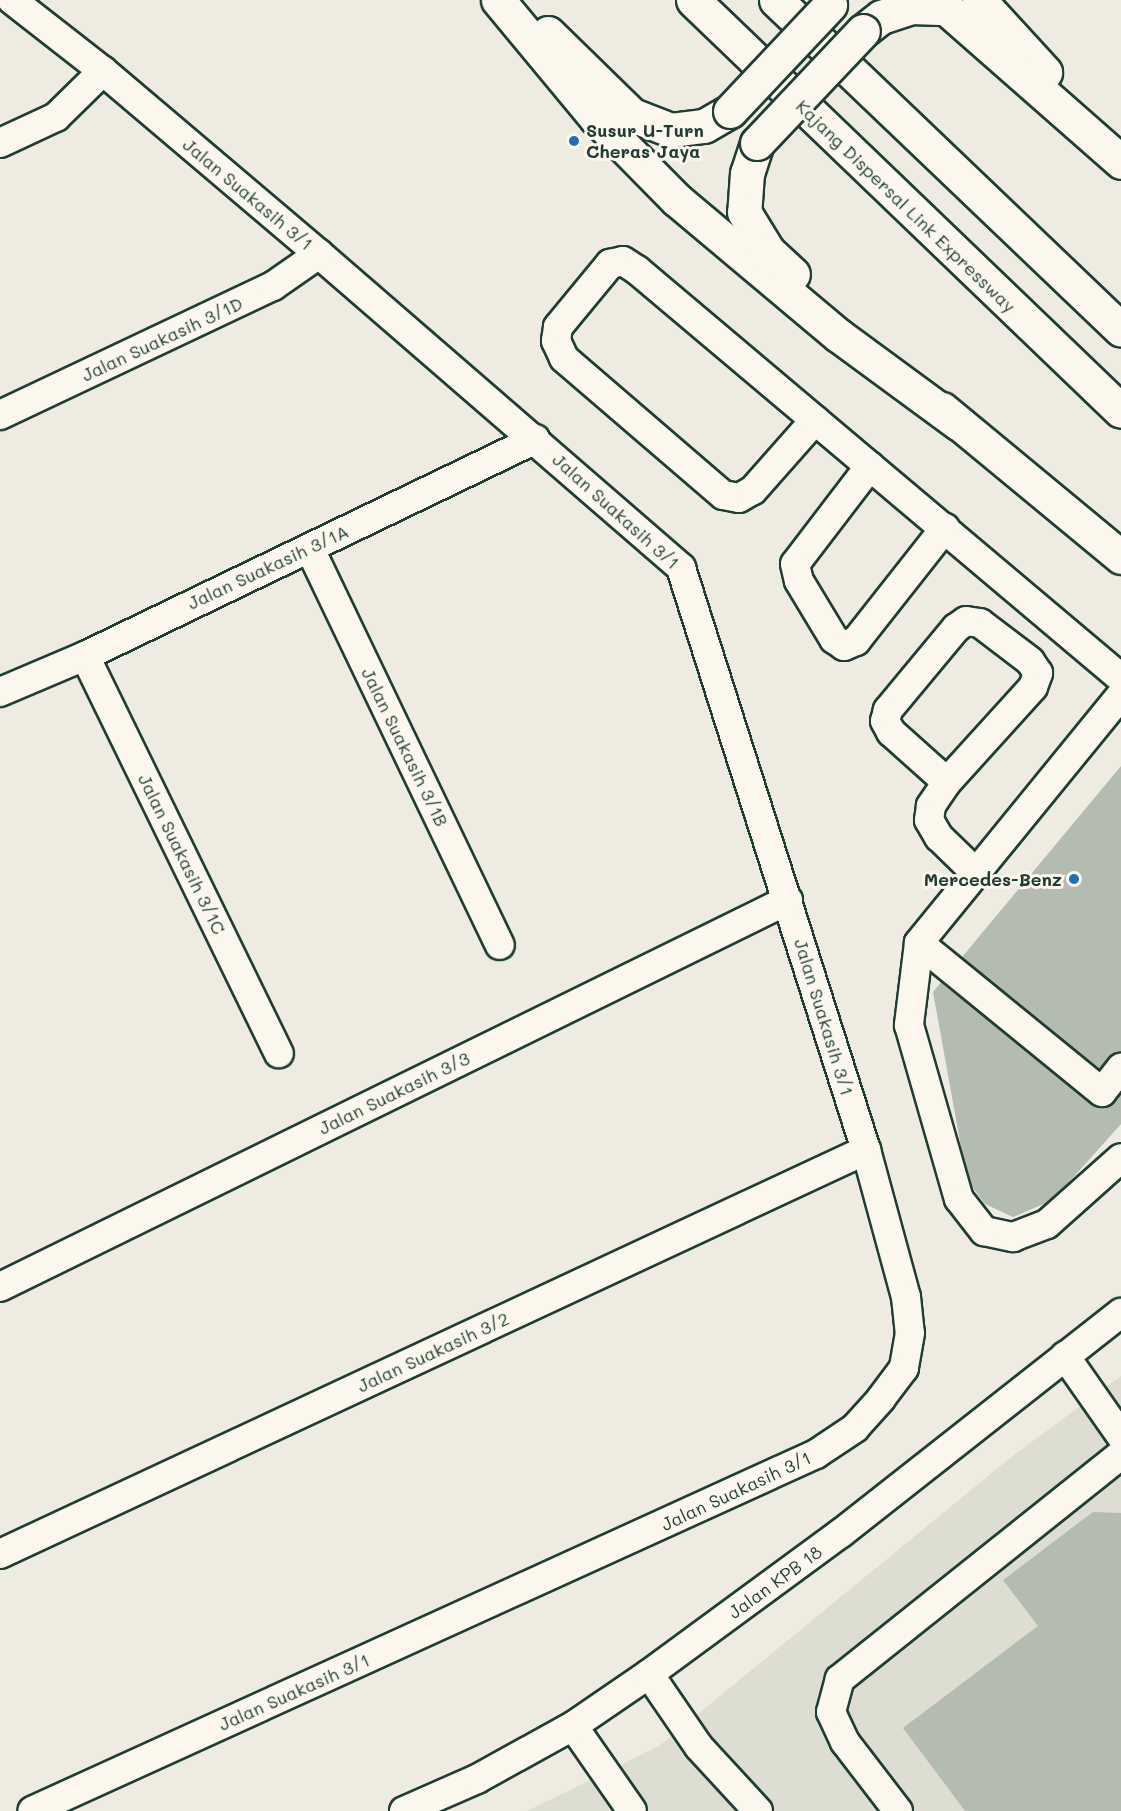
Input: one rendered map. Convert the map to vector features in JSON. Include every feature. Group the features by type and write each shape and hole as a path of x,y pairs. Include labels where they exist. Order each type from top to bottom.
{"highway":[{"path":"498,0 596,118 677,200 837,335 958,423"},
{"path":"514,0 632,115 671,130 704,126 730,111 832,2"},
{"name":"Kajang Dispersal Link Expressway","path":"693,0 1121,411"},
{"path":"776,0 1121,330"},
{"path":"980,1 1121,161"},
{"path":"1121,161 946,8 910,8 881,17 862,32 757,143 747,173 744,212 768,251 958,423 1121,557"}],"street":[{"name":"Jalan Suakasih 3/1","path":"12,0 102,71 319,254 681,568 866,1150 906,1297 910,1333 904,1368 855,1428 816,1454 32,1811"},
{"path":"0,143 56,117 102,71"},
{"name":"Jalan Suakasih 3/1D","path":"0,415 273,286 319,254"},
{"path":"815,420 753,490 738,498 723,495 564,358 556,341 558,327 610,264 623,261 815,420 945,528 1121,678"},
{"name":"Jalan Suakasih 3/1A","path":"0,692 85,656 535,439"},
{"path":"870,466 795,564 799,581 834,639 844,646 856,641 945,528"},
{"name":"Jalan Suakasih 3/1B","path":"309,549 500,945"},
{"path":"947,782 891,732 885,721 888,710 956,628 966,621 980,622 1029,661 1038,672 1033,687 947,782 931,806 929,820 939,837 975,872"},
{"name":"Jalan Suakasih 3/1C","path":"85,656 279,1053"},
{"path":"1121,695 919,943 909,1024 958,1199 984,1231 1014,1237 1047,1224 1121,1158"},
{"name":"Jalan Suakasih 3/3","path":"0,1287 788,900"},
{"path":"919,943 1102,1092 1121,1068"},
{"name":"Jalan Suakasih 3/2","path":"0,1554 866,1150"},
{"name":"Jalan KPB 18","path":"404,1811 477,1779 573,1726 650,1674 841,1533 1121,1313"},
{"path":"1065,1356 1121,1437"},
{"path":"898,1811 845,1742 831,1712 840,1679 1121,1455"},
{"path":"650,1674 699,1747 758,1811"},
{"path":"573,1726 633,1811"}],"shaded area":[{"path":"1121,1376 1121,1811 527,1811 659,1746 1010,1458"}],"building":[{"name":"Mercedes-Benz","path":"1121,766 1121,1124 1053,1200 1013,1217 985,1204 967,1180 933,992"},
{"path":"1093,1512 1121,1513 1121,1811 965,1811 903,1728 1038,1626 1003,1580"}],"place":[{"name":"Susur U-Turn Cheras Jaya","path":"574,141"},
{"name":"Mercedes-Benz","path":"1074,879"}]}
